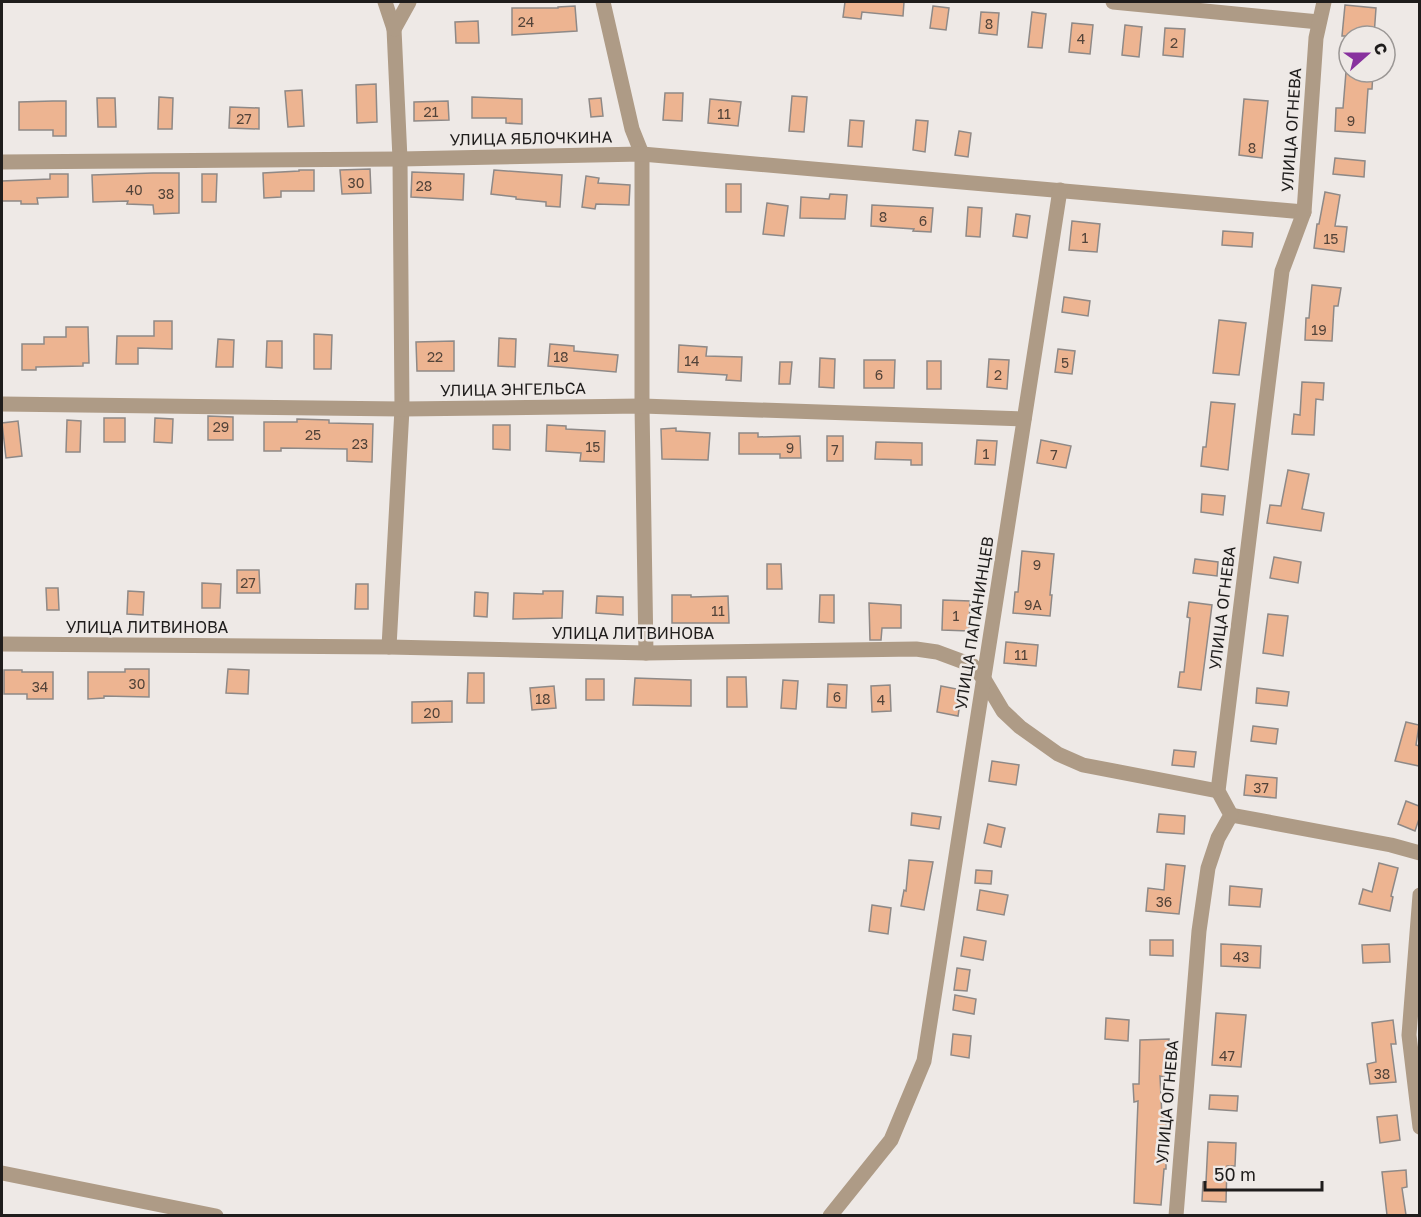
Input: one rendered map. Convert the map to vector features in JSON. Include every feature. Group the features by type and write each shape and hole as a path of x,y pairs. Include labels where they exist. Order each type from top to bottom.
{"street":[{"path":"385,2 394,29 400,159 402,409 389,647"},
{"path":"394,29 409,2"},
{"path":"603,2 632,129 642,154 642,406 646,653"},
{"path":"1113,2 1319,22"},
{"name":"УЛИЦА ОГНЕВА","path":"1218,791 1282,271 1304,212 1316,38 1324,2"},
{"name":"УЛИЦА ЯБЛОЧКИНА","path":"2,162 400,159 642,154 1304,212"},
{"name":"УЛИЦА ПАПАНИНЦЕВ","path":"830,1215 891,1140 924,1061 1060,190"},
{"name":"УЛИЦА ЭНГЕЛЬСА","path":"2,404 402,409 642,406 1024,419"},
{"name":"УЛИЦА ЛИТВИНОВА","path":"2,644 389,647 646,653 916,649 937,652 972,665 984,679 1003,711 1020,727 1058,754 1083,765 1218,791"},
{"path":"1218,791 1231,815 1391,845 1419,853"},
{"name":"УЛИЦА ОГНЕВА","path":"1176,1215 1199,931 1208,868 1218,838 1231,815"},
{"path":"1419,895 1408,1035 1419,1126"},
{"path":"2,1173 216,1215"}],"building":[{"path":"845,2 904,2 903,16 862,12 861,19 843,17"},
{"path":"1345,5 1376,8 1375,24 1343,24"},
{"path":"575,6 577,31 512,35 512,8"},
{"path":"933,6 949,8 946,30 930,28"},
{"path":"981,12 999,13 997,35 979,33"},
{"path":"1032,12 1046,14 1042,48 1028,47"},
{"path":"478,21 479,43 456,43 455,22"},
{"path":"1072,23 1093,25 1090,54 1069,52"},
{"path":"1125,25 1142,27 1139,57 1122,55"},
{"path":"1165,28 1185,29 1183,57 1163,55"},
{"path":"376,84 377,122 357,123 356,85"},
{"path":"1345,84 1372,84 1372,89 1368,89 1365,133 1335,131 1336,108 1343,108"},
{"path":"302,90 304,126 288,127 285,91"},
{"path":"665,93 683,93 682,121 663,120"},
{"path":"792,96 807,97 804,132 789,131"},
{"path":"159,97 173,98 172,129 158,129"},
{"path":"472,97 522,99 522,124 506,123 506,118 472,118"},
{"path":"97,98 115,98 116,127 98,127"},
{"path":"601,98 603,116 591,117 589,99"},
{"path":"710,99 741,102 738,126 708,123"},
{"path":"1244,99 1268,101 1262,158 1239,155"},
{"path":"66,101 66,136 53,136 53,130 19,130 19,102"},
{"path":"448,101 449,120 414,121 414,102"},
{"path":"230,107 259,108 259,129 229,128"},
{"path":"850,120 864,121 862,147 848,146"},
{"path":"916,120 928,121 925,152 913,150"},
{"path":"959,131 971,133 968,157 955,155"},
{"path":"1335,158 1365,161 1364,177 1333,174"},
{"path":"370,169 371,193 342,194 340,170"},
{"path":"314,170 314,191 281,191 281,197 264,198 263,173"},
{"path":"494,170 562,175 560,207 546,206 546,202 491,194"},
{"path":"412,172 464,174 463,200 411,197"},
{"path":"179,173 179,213 154,214 153,205 127,204 128,201 93,202 92,175"},
{"path":"50,174 68,174 68,197 37,198 38,204 2,201 2,181 50,179"},
{"path":"202,174 217,174 216,202 202,202"},
{"path":"586,176 599,178 598,183 630,185 629,205 596,204 595,209 582,207"},
{"path":"726,184 741,184 741,212 726,212"},
{"path":"1325,192 1340,195 1335,226 1347,227 1344,252 1314,248"},
{"path":"830,194 847,195 845,219 800,218 801,197 829,199"},
{"path":"767,203 788,206 784,236 763,234"},
{"path":"872,205 933,208 931,232 871,226"},
{"path":"968,207 982,208 980,237 966,236"},
{"path":"1016,214 1030,216 1027,238 1013,236"},
{"path":"1072,221 1100,224 1097,252 1069,250"},
{"path":"1223,231 1253,233 1252,247 1222,245"},
{"path":"1312,285 1341,288 1338,306 1334,306 1332,341 1305,340"},
{"path":"1064,297 1090,301 1088,316 1062,312"},
{"path":"1219,320 1246,323 1239,375 1213,373"},
{"path":"154,321 172,321 172,349 138,348 138,364 116,364 117,336 154,336"},
{"path":"66,327 88,327 89,363 83,363 83,366 36,367 36,370 22,370 22,344 44,344 44,337 66,337"},
{"path":"314,334 332,335 331,369 314,369"},
{"path":"499,338 516,339 515,367 498,366"},
{"path":"218,339 234,340 233,367 216,367"},
{"path":"267,341 282,341 282,368 266,367"},
{"path":"454,341 454,371 417,371 416,342"},
{"path":"550,344 574,346 574,351 618,355 616,372 548,366"},
{"path":"679,345 707,347 706,356 742,357 741,381 726,380 727,375 678,372"},
{"path":"1058,349 1075,351 1072,374 1055,372"},
{"path":"820,358 835,359 834,388 819,387"},
{"path":"989,359 1009,360 1007,389 987,387"},
{"path":"864,360 895,360 894,388 864,388"},
{"path":"927,361 941,361 941,389 927,389"},
{"path":"780,362 792,362 790,384 779,384"},
{"path":"1302,382 1324,383 1323,400 1316,399 1314,435 1292,434 1294,414 1300,415"},
{"path":"1211,402 1235,404 1228,470 1201,466 1203,447 1206,447"},
{"path":"208,416 233,417 233,440 208,440"},
{"path":"104,418 125,418 125,442 104,442"},
{"path":"155,418 173,419 172,443 154,442"},
{"path":"297,419 329,420 329,423 373,424 372,462 347,461 347,449 281,448 281,451 264,451 264,422 297,422"},
{"path":"67,420 81,421 80,452 66,452"},
{"path":"18,421 22,456 6,458 2,423"},
{"path":"493,425 510,425 510,450 493,449"},
{"path":"547,425 566,426 566,429 605,431 604,462 580,461 581,453 546,451"},
{"path":"676,428 676,431 710,433 708,460 662,459 661,429"},
{"path":"739,433 758,433 758,437 800,436 801,458 780,458 780,454 739,454"},
{"path":"827,436 843,436 843,461 827,461"},
{"path":"977,440 997,441 995,465 975,464"},
{"path":"1041,440 1071,446 1066,468 1037,463"},
{"path":"876,442 922,443 922,465 911,465 911,460 875,459"},
{"path":"1288,470 1309,474 1302,509 1324,513 1321,531 1267,523 1270,505 1281,506"},
{"path":"1202,494 1225,496 1223,515 1201,512"},
{"path":"1022,551 1054,554 1050,616 1013,613 1015,592 1018,592"},
{"path":"1274,557 1301,562 1298,583 1270,578"},
{"path":"1195,559 1218,562 1217,576 1193,573"},
{"path":"767,564 781,564 782,589 767,589"},
{"path":"237,570 259,570 260,593 237,593"},
{"path":"202,583 221,584 220,608 202,608"},
{"path":"356,584 368,584 368,609 355,609"},
{"path":"46,588 58,588 59,610 47,610"},
{"path":"128,591 144,592 143,615 127,614"},
{"path":"543,591 563,591 562,618 513,619 514,593 543,594"},
{"path":"475,592 488,593 487,617 474,616"},
{"path":"672,595 728,596 729,623 672,623"},
{"path":"820,595 834,595 834,623 819,622"},
{"path":"597,596 623,597 623,615 596,613"},
{"path":"943,600 970,601 969,631 942,630"},
{"path":"1189,602 1212,605 1201,690 1178,687 1180,672 1184,672 1190,618 1187,617"},
{"path":"869,603 901,605 901,628 882,628 881,640 870,640"},
{"path":"1268,614 1288,616 1283,656 1263,653"},
{"path":"1006,642 1038,645 1036,666 1004,663"},
{"path":"125,669 149,669 149,697 104,696 104,698 88,699 88,672 125,672"},
{"path":"228,669 249,670 248,694 226,693"},
{"path":"4,670 53,672 53,699 27,699 27,694 4,694"},
{"path":"468,673 484,673 484,703 467,703"},
{"path":"727,677 746,677 747,707 727,707"},
{"path":"635,678 691,680 691,706 633,705"},
{"path":"586,679 604,679 604,700 586,700"},
{"path":"783,680 798,681 796,709 781,708"},
{"path":"828,684 847,685 846,708 827,707"},
{"path":"890,685 891,711 872,712 871,686"},
{"path":"554,686 556,708 532,710 530,688"},
{"path":"941,686 962,690 958,716 937,712"},
{"path":"1257,688 1289,692 1287,706 1256,703"},
{"path":"452,701 452,722 412,723 412,702"},
{"path":"1406,722 1419,725 1416,745 1419,746 1419,766 1395,761"},
{"path":"1253,726 1278,729 1276,744 1251,741"},
{"path":"1174,750 1196,752 1194,767 1172,765"},
{"path":"992,761 1019,765 1016,785 989,781"},
{"path":"1246,775 1277,778 1276,798 1244,795"},
{"path":"1406,801 1419,806 1419,819 1415,831 1398,824"},
{"path":"912,813 941,817 939,829 911,825"},
{"path":"1159,814 1185,816 1184,834 1157,832"},
{"path":"988,824 1005,828 1001,847 984,843"},
{"path":"909,860 933,862 924,910 901,906 904,890 906,891"},
{"path":"1379,863 1398,868 1390,911 1359,904 1363,889 1372,892"},
{"path":"1166,864 1185,866 1179,914 1146,911 1148,888 1164,890"},
{"path":"976,870 992,871 991,884 975,883"},
{"path":"1230,886 1262,889 1260,907 1229,905"},
{"path":"980,890 1008,895 1004,915 977,910"},
{"path":"872,905 891,908 888,934 869,931"},
{"path":"964,937 986,941 983,960 961,956"},
{"path":"1150,940 1173,940 1173,956 1150,955"},
{"path":"1221,944 1261,946 1260,968 1221,966"},
{"path":"1389,944 1390,962 1363,963 1362,945"},
{"path":"957,968 970,970 967,991 954,990"},
{"path":"955,995 976,999 974,1014 953,1010"},
{"path":"1216,1013 1246,1015 1241,1067 1212,1065"},
{"path":"1106,1018 1129,1020 1128,1041 1105,1039"},
{"path":"1393,1020 1396,1044 1391,1044 1396,1082 1370,1084 1367,1064 1376,1062 1372,1023"},
{"path":"953,1034 971,1036 969,1058 951,1055"},
{"path":"1169,1039 1169,1053 1164,1054 1164,1077 1160,1076 1162,1117 1166,1117 1166,1169 1164,1169 1161,1205 1134,1203 1138,1101 1134,1102 1133,1084 1139,1084 1140,1040"},
{"path":"1210,1095 1238,1096 1237,1111 1209,1109"},
{"path":"1397,1115 1400,1140 1380,1143 1377,1117"},
{"path":"1208,1142 1236,1143 1235,1166 1227,1166 1226,1202 1202,1201 1203,1182 1206,1182"},
{"path":"1406,1170 1407,1187 1402,1188 1406,1215 1387,1215 1382,1172"}]}
